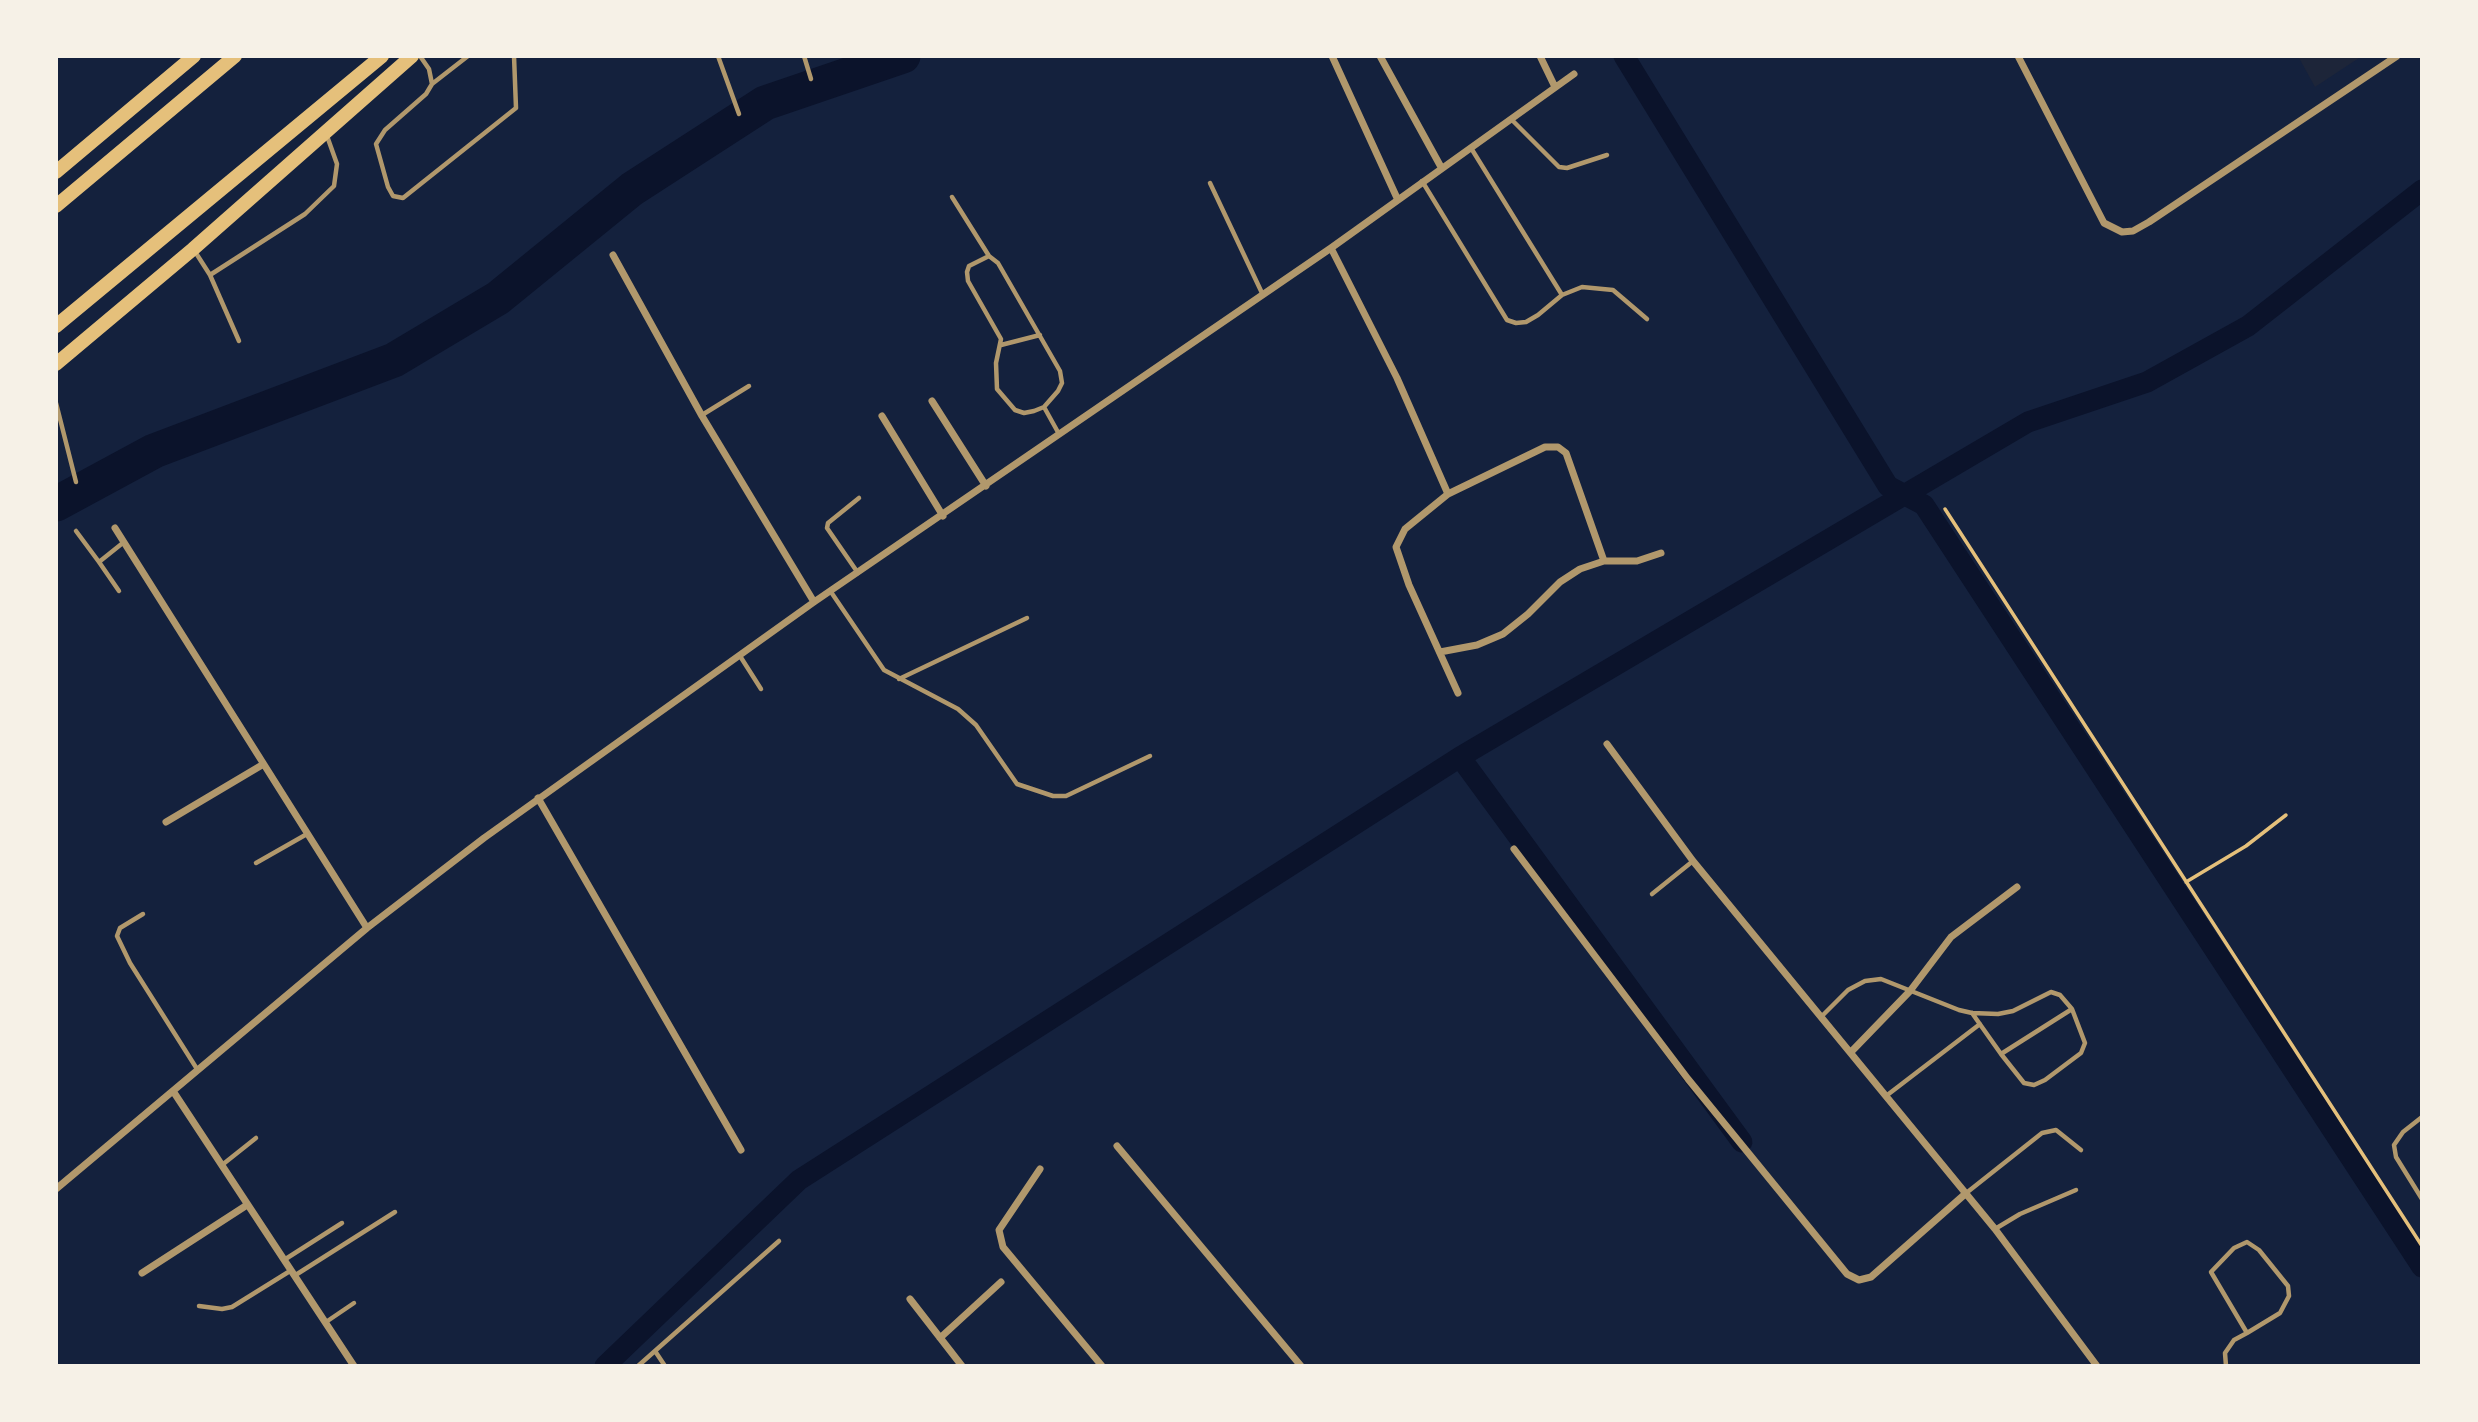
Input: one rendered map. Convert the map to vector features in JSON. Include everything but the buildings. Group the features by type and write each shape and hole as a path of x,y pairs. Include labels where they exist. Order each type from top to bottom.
{"main road":[{"path":"56,172 194,56"},
{"path":"56,206 235,56"},
{"path":"56,326 382,56"},
{"path":"56,364 193,249 412,56"}],"street":[{"path":"1332,56 1397,198"},
{"path":"1381,56 1441,167"},
{"path":"1539,56 1555,87"},
{"path":"2018,56 2104,223 2122,232 2133,231 2149,222 2398,56"},
{"path":"56,1189 367,928 538,799 814,602 1331,248 1422,180 1574,74"},
{"path":"1331,248 1397,378 1448,494"},
{"path":"613,255 702,416 814,602"},
{"path":"932,401 986,486"},
{"path":"882,416 943,516"},
{"path":"1458,693 1396,555 1396,547 1405,529 1448,494 1545,447 1559,447 1566,453 1604,561"},
{"path":"115,528 367,928"},
{"path":"1440,652 1477,645 1503,634 1566,578 1604,561 1637,561 1661,553"},
{"path":"1607,744 1693,861 1851,1052 1964,1195 1995,1229 2097,1366"},
{"path":"166,821 262,765"},
{"path":"538,799 741,1150"},
{"path":"1514,849 1688,1079 1847,1274 1859,1280 1871,1277 1964,1195"},
{"path":"1851,1052 1910,991 1951,937 2017,887"},
{"path":"173,1091 354,1366"},
{"path":"1117,1146 1301,1366"},
{"path":"1040,1169 999,1230 1003,1247 1102,1366"},
{"path":"142,1273 247,1205"},
{"path":"940,1338 1001,1282"},
{"path":"911,1299 961,1366"}],"lane":[{"path":"420,56 429,69 432,84"},
{"path":"468,56 432,84 426,94 385,130 376,144 388,187 394,196 403,198 516,108 514,56"},
{"path":"719,56 739,114"},
{"path":"804,56 811,79"},
{"path":"1511,119 1559,167 1567,168 1607,155"},
{"path":"210,275 304,214 334,186 337,163 326,132"},
{"path":"1471,148 1562,295"},
{"path":"1422,180 1507,320 1526,322 1562,295 1581,287 1614,290 1647,319"},
{"path":"1210,183 1262,293"},
{"path":"952,197 989,256 998,263 1060,371 1062,383 1044,407 1024,413 1015,410 1003,398 995,377 1001,345 993,323 968,281 969,266 989,256"},
{"path":"193,249 210,275 239,341"},
{"path":"1001,345 1040,335"},
{"path":"702,416 749,386"},
{"path":"56,403 76,482"},
{"path":"1044,407 1059,435"},
{"path":"858,573 827,528 828,523 859,498"},
{"path":"76,531 119,590"},
{"path":"99,562 125,542"},
{"path":"831,592 876,661 898,679 958,709 976,724 1017,784 1054,796 1066,796 1150,756"},
{"path":"898,679 1027,618"},
{"path":"740,655 761,689"},
{"path":"256,863 307,834"},
{"path":"1652,894 1693,861"},
{"path":"144,914 120,928 117,936 130,963 197,1069"},
{"path":"1821,1017 1849,990 1865,981 1881,979 1972,1013 1998,1014 2051,992 2060,995 2071,1009 2085,1043 2081,1053 2045,1080 2034,1084 2024,1083 1972,1013"},
{"path":"2001,1054 2071,1009"},
{"path":"1886,1096 1980,1024"},
{"path":"2422,1117 2403,1132 2394,1145 2396,1157 2422,1199"},
{"path":"1964,1195 2042,1133 2056,1130 2081,1150"},
{"path":"221,1166 256,1138"},
{"path":"1995,1229 2020,1214 2076,1190"},
{"path":"199,1306 222,1309 232,1307 395,1212"},
{"path":"284,1261 342,1223"},
{"path":"638,1366 779,1241"},
{"path":"2226,1366 2225,1353 2234,1340 2247,1333 2280,1313 2289,1296 2288,1286 2259,1250 2247,1242 2234,1248 2211,1272 2247,1333"},
{"path":"325,1322 355,1303"},
{"path":"655,1351 666,1366"}],"path":[{"path":"1945,509 2422,1247"},
{"path":"2186,882 2246,846 2286,815"}],"shaded area":[{"path":"2298,56 2362,56 2315,87"}],"waterway":[{"path":"56,504 154,451 394,360 498,298 632,189 765,103 903,56"},
{"path":"1624,56 1888,486 1924,505 2422,1267"},
{"path":"605,1366 799,1180 1460,757 1904,495 2028,422 2147,382 2248,326 2422,190"},
{"path":"1460,757 1742,1142"}]}
